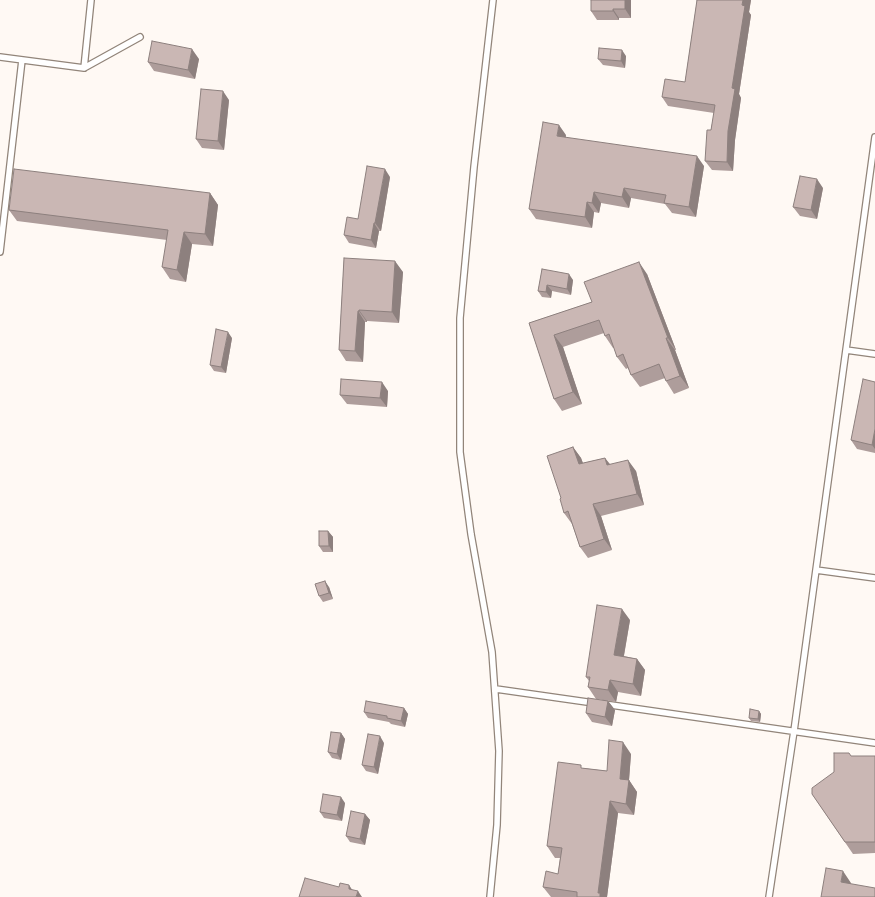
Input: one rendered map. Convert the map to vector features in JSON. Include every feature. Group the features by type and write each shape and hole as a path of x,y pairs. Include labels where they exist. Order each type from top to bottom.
{"lane":[{"path":"84,68 92,0"},
{"path":"490,897 498,799 499,751 496,689 492,652 471,534 460,452 460,318 474,167 493,0"},
{"path":"0,57 84,68 140,37"},
{"path":"0,252 22,60"},
{"path":"768,897 794,732 875,141"},
{"path":"846,350 875,354"},
{"path":"816,570 875,578"},
{"path":"496,689 875,743"}],"building":[{"path":"591,0 625,0 625,9 613,9 613,11 591,11"},
{"path":"697,0 743,0 742,5 745,6 732,88 735,89 728,131 727,162 705,161 707,130 711,130 715,105 662,97 665,79 685,82"},
{"path":"152,41 192,49 188,70 148,62"},
{"path":"599,48 622,50 621,61 598,59"},
{"path":"201,89 223,91 218,141 196,139"},
{"path":"543,122 559,125 557,136 697,156 689,207 664,203 666,195 624,188 622,197 594,192 592,203 587,202 585,217 529,209"},
{"path":"367,166 385,169 371,240 344,235 347,217 358,219"},
{"path":"14,169 210,193 205,234 184,232 177,270 162,267 168,230 9,210"},
{"path":"800,176 817,179 811,210 793,207"},
{"path":"344,258 395,261 392,312 358,311 355,351 339,350"},
{"path":"639,262 668,338 666,338 680,376 666,381 659,364 631,375 623,354 617,357 609,334 605,336 599,320 554,335 573,392 554,399 529,323 592,302 584,282"},
{"path":"542,269 569,274 567,289 547,285 546,292 538,291"},
{"path":"216,329 228,332 221,367 210,365"},
{"path":"341,379 382,382 380,398 340,395"},
{"path":"863,379 875,382 875,429 872,445 851,440"},
{"path":"573,447 579,464 605,458 607,465 628,460 637,494 593,504 604,539 580,547 568,511 564,513 561,498 547,456"},
{"path":"319,531 328,531 329,546 319,546"},
{"path":"325,581 329,593 319,596 315,584"},
{"path":"597,605 622,609 614,655 637,659 633,684 610,680 608,690 588,687 590,677 586,677"},
{"path":"588,698 608,701 605,717 586,713"},
{"path":"366,701 404,708 401,721 387,718 387,716 364,712"},
{"path":"750,709 759,711 758,719 749,718"},
{"path":"331,732 341,733 337,754 328,752"},
{"path":"368,734 380,736 374,767 362,765"},
{"path":"609,740 623,742 620,779 629,780 626,804 610,801 598,893 600,893 600,897 577,897 577,892 543,887 546,871 558,874 562,848 547,846 558,762 581,765 581,768 607,771"},
{"path":"834,753 849,753 851,756 875,756 875,842 845,842 812,794 812,788 834,772"},
{"path":"323,794 341,797 337,815 320,812"},
{"path":"351,811 365,814 360,839 346,836"},
{"path":"826,868 843,871 841,882 875,888 875,897 821,897"},
{"path":"305,878 339,887 340,883 349,885 349,889 358,891 356,897 299,897"}]}
